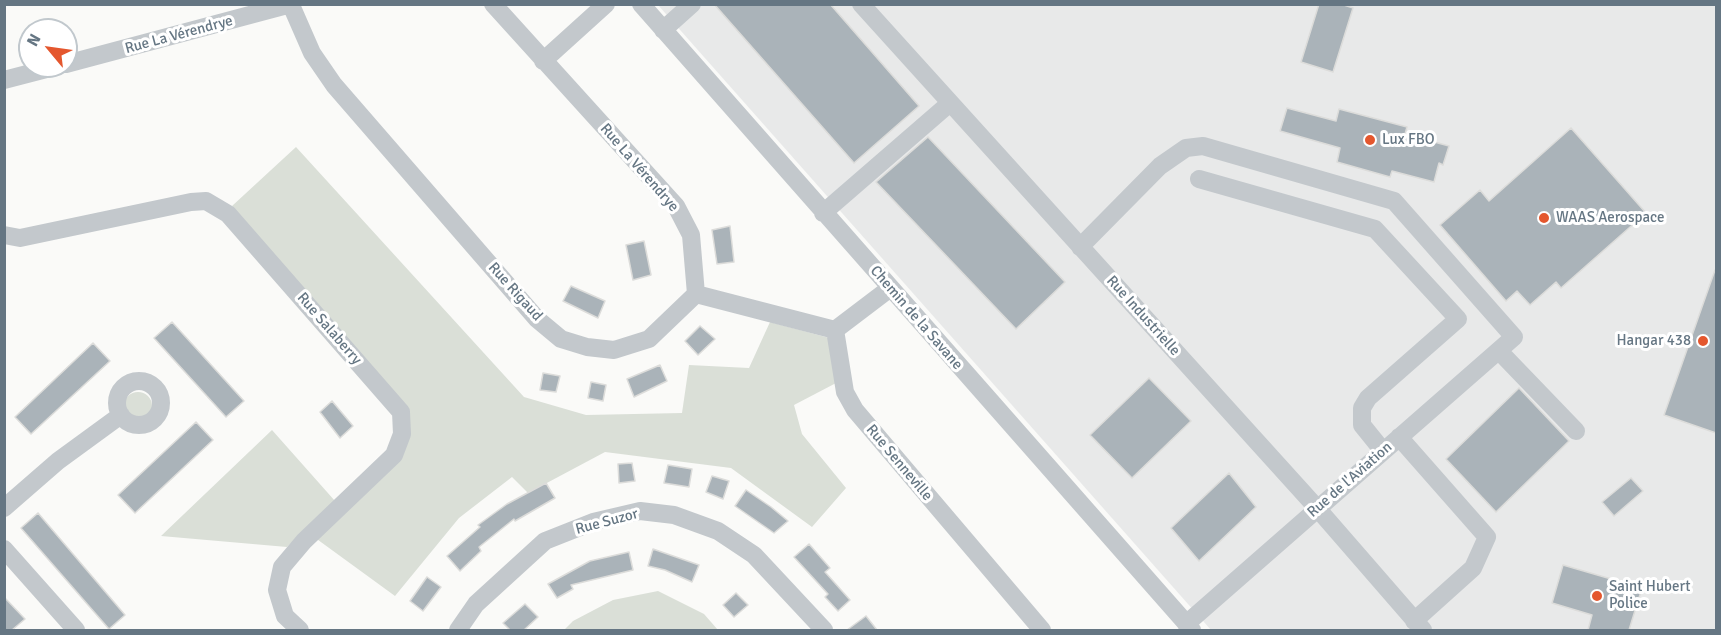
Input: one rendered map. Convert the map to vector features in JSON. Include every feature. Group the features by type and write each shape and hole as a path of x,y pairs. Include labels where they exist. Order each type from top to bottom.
{"street":[{"name":"Rue La Vérendrye","path":"493,4 676,206 691,235 696,294"},
{"path":"543,61 606,4"},
{"name":"Chemin de la Savane","path":"641,4 889,289 1189,627"},
{"path":"663,30 692,4"},
{"name":"Rue Industrielle","path":"861,4 1317,508 1419,626"},
{"name":"Rue La Vérendrye","path":"78,61 291,5"},
{"name":"Rue Rigaud","path":"291,5 312,53 334,85 537,319 561,339 587,347 614,350 649,339 696,294"},
{"path":"823,213 950,103"},
{"name":"Rue de l'Aviation","path":"1080,247 1160,166 1186,148 1203,146 1394,201 1514,337 1317,508 1189,627"},
{"path":"1198,179 1375,229 1458,319 1368,398 1362,408 1362,425 1383,451"},
{"name":"Rue Salaberry","path":"4,235 20,238 191,202 206,201 228,214 401,412 402,434 394,455 304,541 282,567 277,590 285,616 300,630"},
{"path":"696,294 835,330 889,289"},
{"name":"Rue Senneville","path":"835,330 845,392 855,410 1042,630"},
{"path":"1499,351 1576,431"},
{"path":"4,508 58,461 121,415"},
{"path":"1399,437 1487,537 1473,568 1419,626"},
{"name":"Rue Suzor","path":"458,630 476,604 545,541 593,522 640,511 674,515 718,531 754,555 824,630"},
{"path":"4,549 76,630"}],"shaded area":[{"path":"658,5 1716,5 1716,630 1211,630"},
{"path":"296,147 524,397 586,415 682,413 689,365 749,368 770,322 837,340 838,382 794,405 802,434 846,488 812,527 731,468 605,452 528,493 512,477 459,518 395,596 314,537 409,429 232,206"},
{"path":"138,392 148,396 152,406 148,416 138,420 128,416 124,406 128,396"},
{"path":"272,430 335,501 287,547 161,536"},
{"path":"658,591 704,614 718,630 564,630 573,621 613,600"}],"building":[{"path":"714,4 830,4 919,106 854,163"},
{"path":"1319,4 1341,4 1353,8 1333,72 1301,62"},
{"name":"Lux FBO","path":"1287,108 1336,121 1339,109 1407,127 1405,134 1449,146 1443,165 1439,163 1434,182 1392,171 1390,177 1337,162 1340,148 1280,131"},
{"name":"WAAS Aerospace","path":"1571,128 1646,213 1561,288 1556,282 1530,305 1517,291 1506,301 1440,225 1480,190 1489,201"},
{"path":"928,137 1065,282 1016,329 876,182"},
{"path":"730,226 734,262 717,264 712,230"},
{"path":"644,241 651,275 633,280 626,245"},
{"name":"Hangar 438","path":"1716,270 1716,433 1664,415"},
{"path":"571,286 605,301 598,318 563,301"},
{"path":"172,322 244,401 226,417 154,338"},
{"path":"700,326 715,339 698,355 685,341"},
{"path":"93,343 110,361 31,434 15,417"},
{"path":"660,365 667,381 634,397 627,379"},
{"path":"543,373 560,376 556,392 540,390"},
{"path":"1149,378 1191,421 1132,478 1090,435"},
{"path":"591,382 606,385 603,401 588,398"},
{"path":"1519,388 1569,441 1496,512 1446,459"},
{"path":"332,401 353,426 340,438 320,412"},
{"path":"196,422 213,440 135,513 118,495"},
{"path":"632,463 635,481 619,483 618,464"},
{"path":"668,465 692,469 689,487 664,483"},
{"path":"1229,473 1256,507 1199,561 1171,528"},
{"path":"712,476 729,481 723,499 706,492"},
{"path":"1631,478 1643,491 1614,516 1602,502"},
{"path":"546,483 555,498 515,521 514,519 479,547 481,551 460,571 447,556 480,527 478,525 507,504"},
{"path":"746,490 788,521 774,533 735,506"},
{"path":"38,513 125,615 109,629 21,528"},
{"path":"809,544 830,568 825,572 850,600 838,611 825,597 828,594 794,557"},
{"path":"653,549 699,565 692,582 665,570 648,566"},
{"path":"629,552 633,570 571,585 573,589 557,598 548,584 590,561"},
{"name":"Saint Hubert Police","path":"1563,565 1642,588 1629,630 1588,630 1592,615 1552,603"},
{"path":"427,577 441,587 423,611 410,601"},
{"path":"736,593 748,605 734,617 723,605"},
{"path":"4,597 25,619 12,630 4,630"},
{"path":"525,604 538,617 524,630 510,630 503,623"},
{"path":"866,616 877,630 847,630"}],"place":[{"name":"Lux FBO","path":"1370,140"},
{"name":"WAAS Aerospace","path":"1544,218"},
{"name":"Hangar 438","path":"1703,341"},
{"name":"Saint Hubert Police","path":"1597,596"}]}
